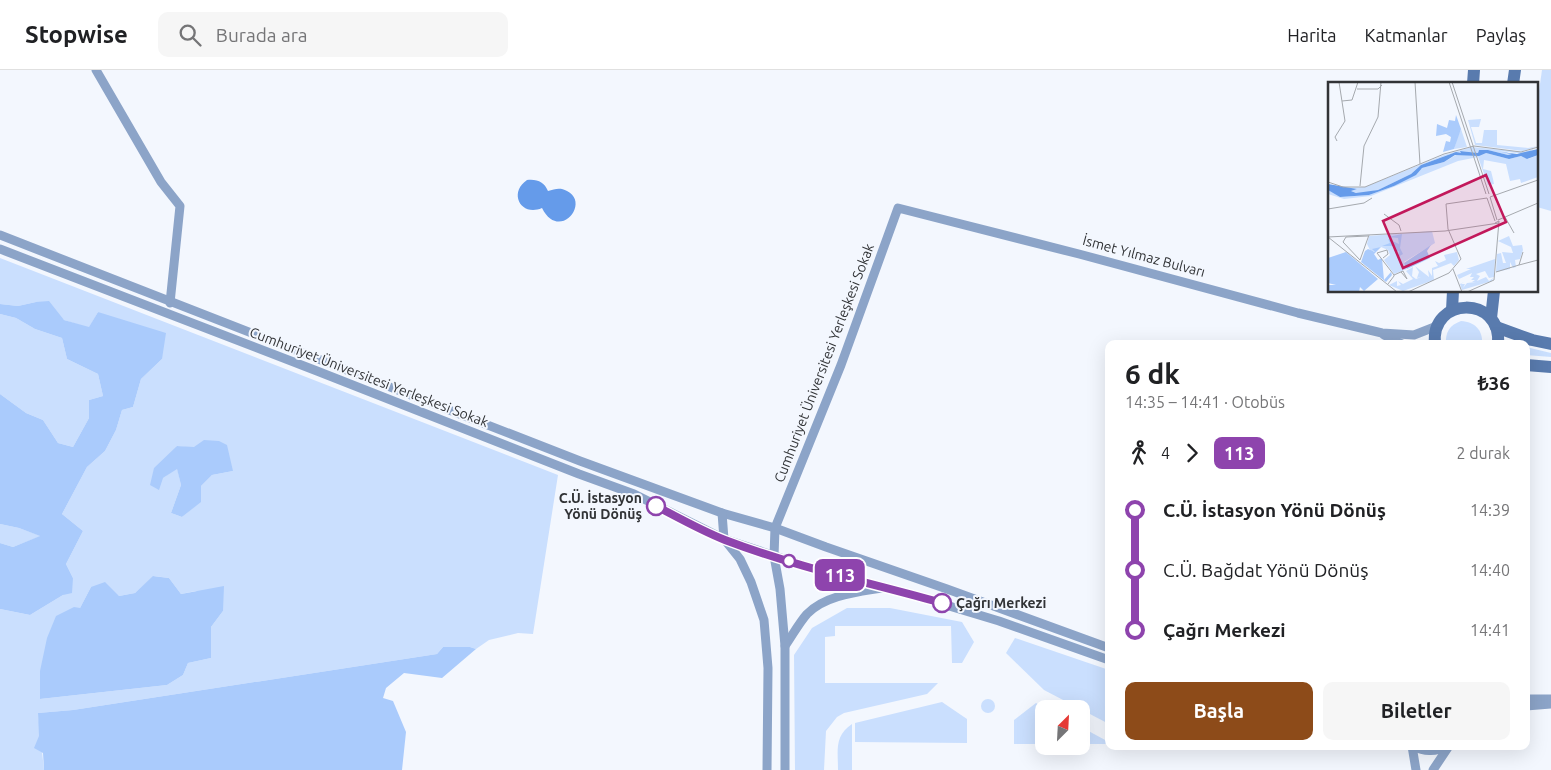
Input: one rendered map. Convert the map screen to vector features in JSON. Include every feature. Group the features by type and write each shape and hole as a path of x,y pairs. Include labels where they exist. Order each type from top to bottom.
{"street":[{"path":"96,70 161,182 180,206 170,303"},
{"name":"Cumhuriyet Üniversitesi Yerleşkesi Sokak","path":"785,770 785,646 780,589 774,556 775,528 841,365 898,208"},
{"name":"İsmet Yılmaz Bulvarı","path":"898,208 1298,313 1382,333 1414,335 1437,326 1443,317 1452,310"},
{"name":"Cumhuriyet Üniversitesi Yerleşkesi Sokak","path":"0,235 170,303 580,460 1105,647"},
{"name":"Cumhuriyet Üniversitesi Yerleşkesi Sokak","path":"0,249 570,471 634,494 724,539 811,568 1000,620 1105,659"},
{"path":"1453,292 1452,310 1462,307 1473,308 1484,312 1494,323 1532,340 1551,344"},
{"path":"1494,292 1494,323 1499,340"},
{"path":"1434,340 1437,326"},
{"name":"İsmet Yılmaz Bulvarı","path":"1382,333 1395,340"},
{"path":"1530,365 1551,367"},
{"path":"722,512 724,539"},
{"name":"Cumhuriyet Üniversitesi Yerleşkesi Sokak","path":"724,539 744,567 764,620 768,668 767,770"},
{"name":"Cumhuriyet Üniversitesi Yerleşkesi Sokak","path":"785,646 808,613 825,602 849,593 884,587"},
{"path":"1530,699 1551,699"},
{"path":"1530,706 1551,704"},
{"path":"1413,750 1416,770"},
{"path":"1422,750 1435,750"},
{"path":"1433,770 1445,750"}],"shaded area":[{"path":"1542,70 1551,70 1551,211 1538,207 1538,98"},
{"path":"527,180 540,182 545,185 548,191 562,189 574,197 576,203 570,217 564,221 556,221 549,218 542,208 535,210 523,207 518,197 518,191"},
{"path":"0,258 558,475 533,634 518,633 489,640 476,649 470,647 443,647 437,654 73,710 38,713 44,770 0,770 0,609 30,615 63,595 73,578 66,564 83,531 62,514 87,467 105,451 116,430 122,410 133,407 141,379 162,359 98,312 89,328 64,320 36,302 18,306 0,304","holes":["177,446 194,448 233,471 212,475 201,486 200,502 182,517 171,513 181,485 177,468 163,478","154,576 169,578 181,594 196,591 223,611 211,627 211,658 188,663 183,675 167,685 40,699 91,587 119,596 135,593"]},
{"path":"49,301 64,320 89,327 98,312 166,333 162,359 141,379 133,407 122,410 116,430 105,451 87,467 62,514 83,531 66,564 73,578 72,593 63,595 30,615 0,609 0,543 13,547 40,536 19,528 0,524 0,394 26,413 43,420 58,443 73,447 89,418 89,400 103,396 98,374 67,359 62,338 35,329 16,318 0,314 0,304 18,306"},
{"path":"0,314 16,318 35,329 62,338 67,359 98,374 103,396 89,400 89,418 73,447 58,443 43,420 26,413 0,394"},
{"path":"1461,321 1474,325 1479,331 1482,340 1446,340 1449,330"},
{"path":"1530,348 1551,353 1551,357 1530,355"},
{"path":"204,440 219,441 227,445 233,471 212,475 201,486 201,502 182,517 171,513 181,485 177,469 163,478 159,490 150,485 154,468 177,446 194,447"},
{"path":"0,524 41,536 13,547 0,543"},
{"path":"153,576 169,578 181,594 224,586 223,611 211,627 211,658 188,663 183,675 167,685 40,699 40,671 47,638 56,616 74,607 80,608 91,587 105,582 119,596 135,593"},
{"path":"847,608 890,608 962,622 974,642 962,663 952,663 951,626 835,626 835,636 825,637 825,683 938,683 927,694 844,713 837,717 826,731 824,770 795,770 794,655 812,628"},
{"path":"1015,638 1105,669 1105,722 1090,714 1090,700 1063,700 1044,690 1006,653"},
{"path":"443,647 470,647 476,649 442,678 404,673 386,688 383,698 393,701 406,732 402,770 44,770 43,753 34,748 39,736 38,713 73,710 437,654"},
{"path":"985,699 991,699 995,706 991,713 985,713 981,709 981,703"},
{"path":"942,702 967,719 967,743 855,742 855,723"},
{"path":"1035,704 1035,744 1014,744 1014,720"},
{"path":"852,724 852,770 838,770 838,744 842,734"},
{"path":"1090,732 1105,740 1105,744 1090,744"}],"bus line":[{"name":"113","path":"656,506 742,546 811,568 942,603"}],"place":[{"name":"C.Ü. İstasyon Yönü Dönüş","path":"656,506"},
{"name":"Çağrı Merkezi","path":"942,603"}]}
